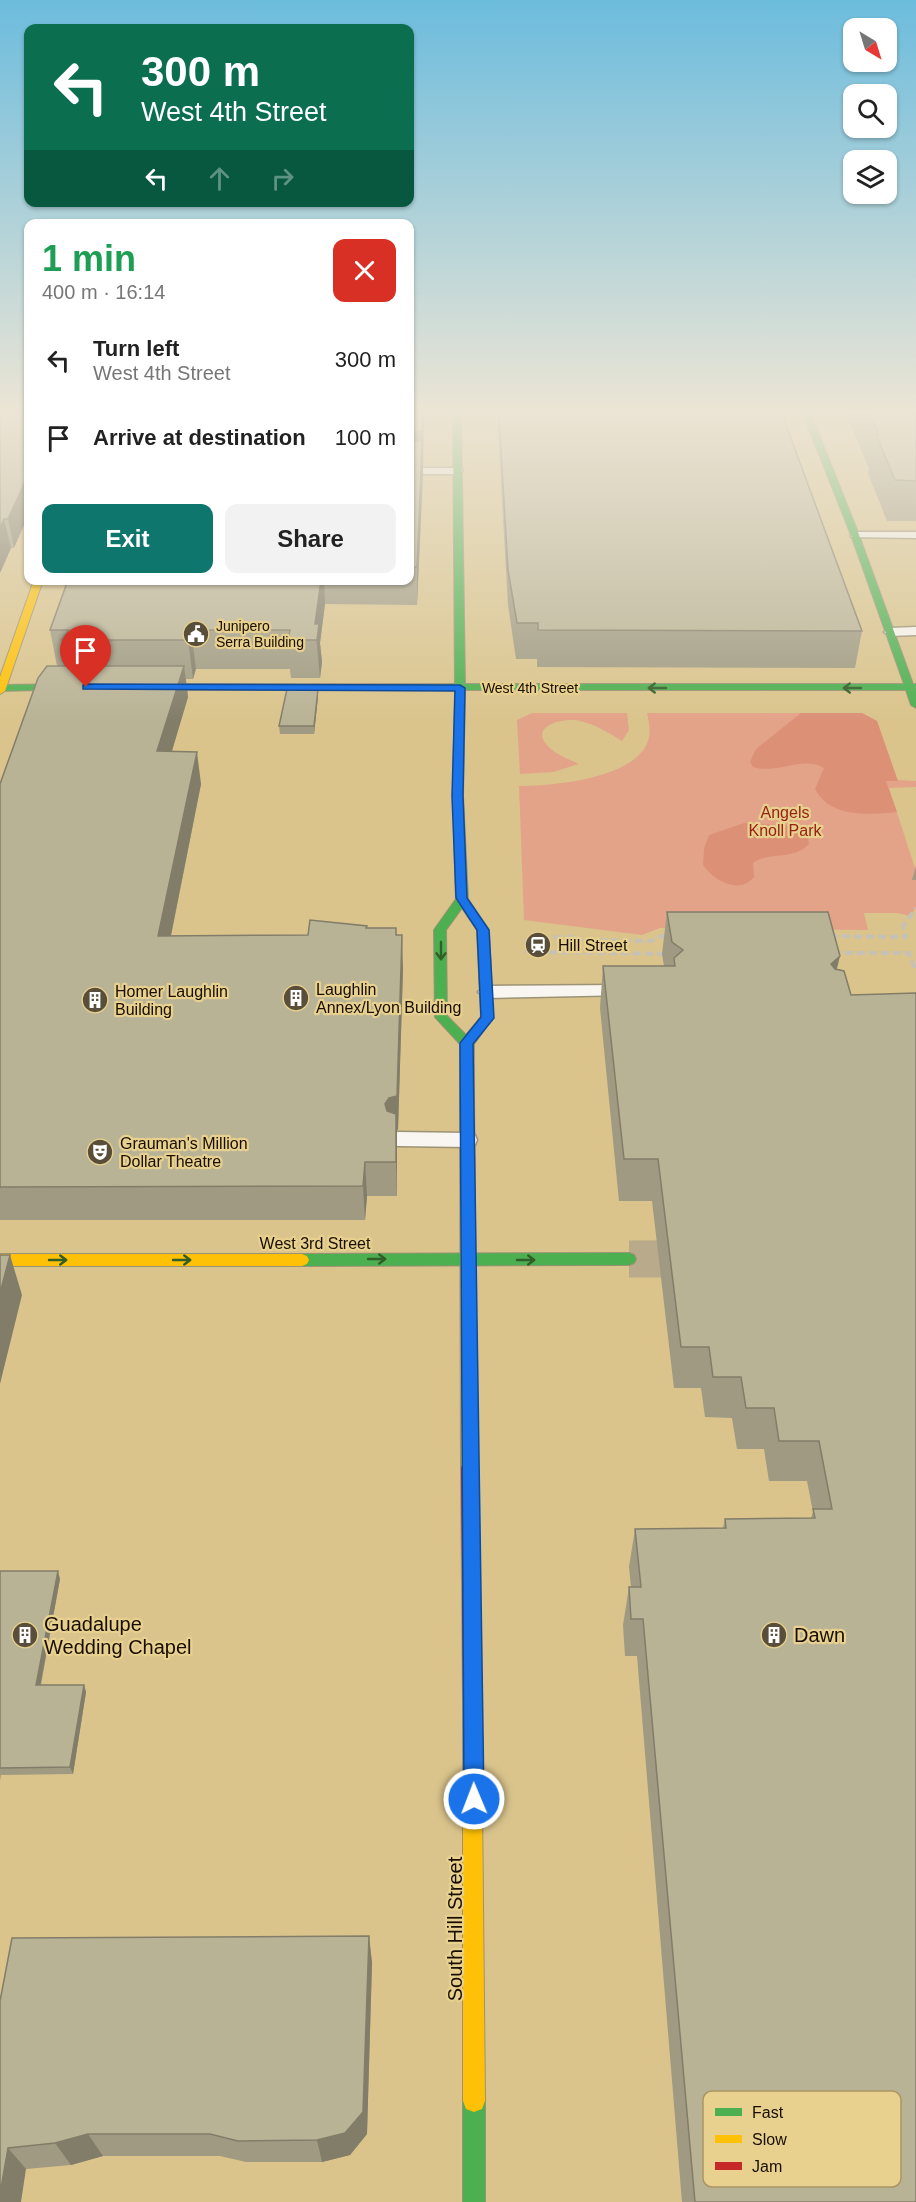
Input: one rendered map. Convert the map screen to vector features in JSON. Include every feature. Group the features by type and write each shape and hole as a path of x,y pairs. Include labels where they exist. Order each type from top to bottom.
{"main road":[{"path":"458,517 460,688 458,796 462,898 483,930 487,1018 467,1043 441,1017 440,930 462,898"},
{"path":"848,517 913,687 916,705"},
{"path":"37,585 0,689 89,687"},
{"name":"West 4th Street","path":"124,687 913,687"},
{"name":"South Hill Street","path":"467,1043 467,1260 475,1892 474,2202"},
{"name":"West 3rd Street","path":"0,1260 629,1259"}],"lane":[{"path":"855,535 916,535"},
{"path":"890,632 916,631"},
{"path":"486,992 644,991"},
{"path":"398,1139 468,1140"}],"shaded area":[{"path":"0,517 24,517 24,585 414,585 414,517 916,517 916,2202 0,2202"},
{"path":"801,713 862,713 877,721 898,781 886,781 897,812 851,813 830,805 815,789 824,768 816,765 808,763 771,769 753,767 750,762 756,749"},
{"path":"744,823 798,826 807,831 809,844 796,852 760,859 753,863 754,877 748,882 742,885 727,884 720,881 703,865 704,848 709,835"}],"green space":[{"path":"532,713 627,713 629,730 622,741 586,722 566,720 552,724 543,732 547,745 558,754 579,764 553,772 520,774 517,720"},
{"name":"Angels Knoll Park","path":"647,713 862,713 877,721 897,780 916,781 916,787 889,788 916,871 916,908 910,916 898,913 864,913 868,930 660,928 642,935 524,920 519,786 591,778 627,764 640,754 648,741 650,731"}],"building":[{"path":"0,517 9,517 4,519 0,529"},
{"path":"414,517 419,517 417,567 414,567"},
{"path":"505,517 820,517 862,631 538,630 538,623 517,623 508,570"},
{"path":"66,585 320,585 315,624 319,624 317,640 288,640 290,630 191,630 188,640 61,640 69,630 50,630"},
{"path":"47,666 184,666 157,751 197,752 158,936 308,935 310,920 367,926 366,928 396,928 396,935 402,935 397,1096 389,1098 385,1104 387,1111 396,1114 396,1162 365,1162 363,1186 0,1187 0,784 38,678"},
{"path":"287,689 318,689 314,726 279,726"},
{"path":"667,912 828,912 840,956 831,964 835,969 844,971 851,995 916,993 916,2202 695,2202 643,1619 631,1619 629,1587 641,1587 635,1529 726,1528 725,1519 815,1518 813,1509 832,1509 819,1441 779,1441 774,1408 746,1408 741,1377 713,1377 709,1347 681,1347 658,1159 624,1159 603,966 675,966 674,958 683,950 672,942"},
{"path":"0,1255 10,1255 0,1293"},
{"path":"0,1571 58,1571 36,1685 84,1685 70,1767 0,1768"},
{"path":"369,1936 363,2112 345,2133 317,2140 238,2141 210,2134 88,2134 55,2143 8,2148 0,2194 0,2001 12,1938"}],"tunnel":[{"path":"629,1259 702,1259"}],"railway":[{"path":"818,936 906,937 903,926 916,908"},
{"path":"677,954 533,952 526,951 526,938 572,937 572,940 650,941 662,936 680,936"},
{"path":"821,953 909,953 916,972"}],"traffic: fast":[{"path":"458,517 460,688 458,796 462,899 483,930 487,1018 467,1043 467,1092"},
{"path":"848,517 916,705"},
{"path":"0,688 79,687"},
{"path":"143,687 916,687"},
{"path":"462,899 440,930 441,1017 467,1043"},
{"path":"302,1260 629,1259"},
{"path":"474,2101 474,2202"}],"traffic: slow":[{"path":"0,691 37,585"},
{"path":"467,1092 469,1468"},
{"path":"0,1260 302,1260"},
{"path":"472,1702 474,2101"}],"traffic: jam":[{"path":"469,1468 472,1702"}],"place":[{"name":"Junipero Serra Building","path":"196,634"},
{"name":"Hill Street","path":"538,945"},
{"name":"Laughlin Annex/Lyon Building","path":"296,998"},
{"name":"Homer Laughlin Building","path":"95,1000"},
{"name":"Grauman's Million Dollar Theatre","path":"100,1152"},
{"name":"Guadalupe Wedding Chapel","path":"25,1635"},
{"name":"Dawn","path":"774,1635"}],"route":[{"path":"86,687 460,688 458,796 462,898 483,930 487,1018 467,1043 469,1514 474,1799"}]}
